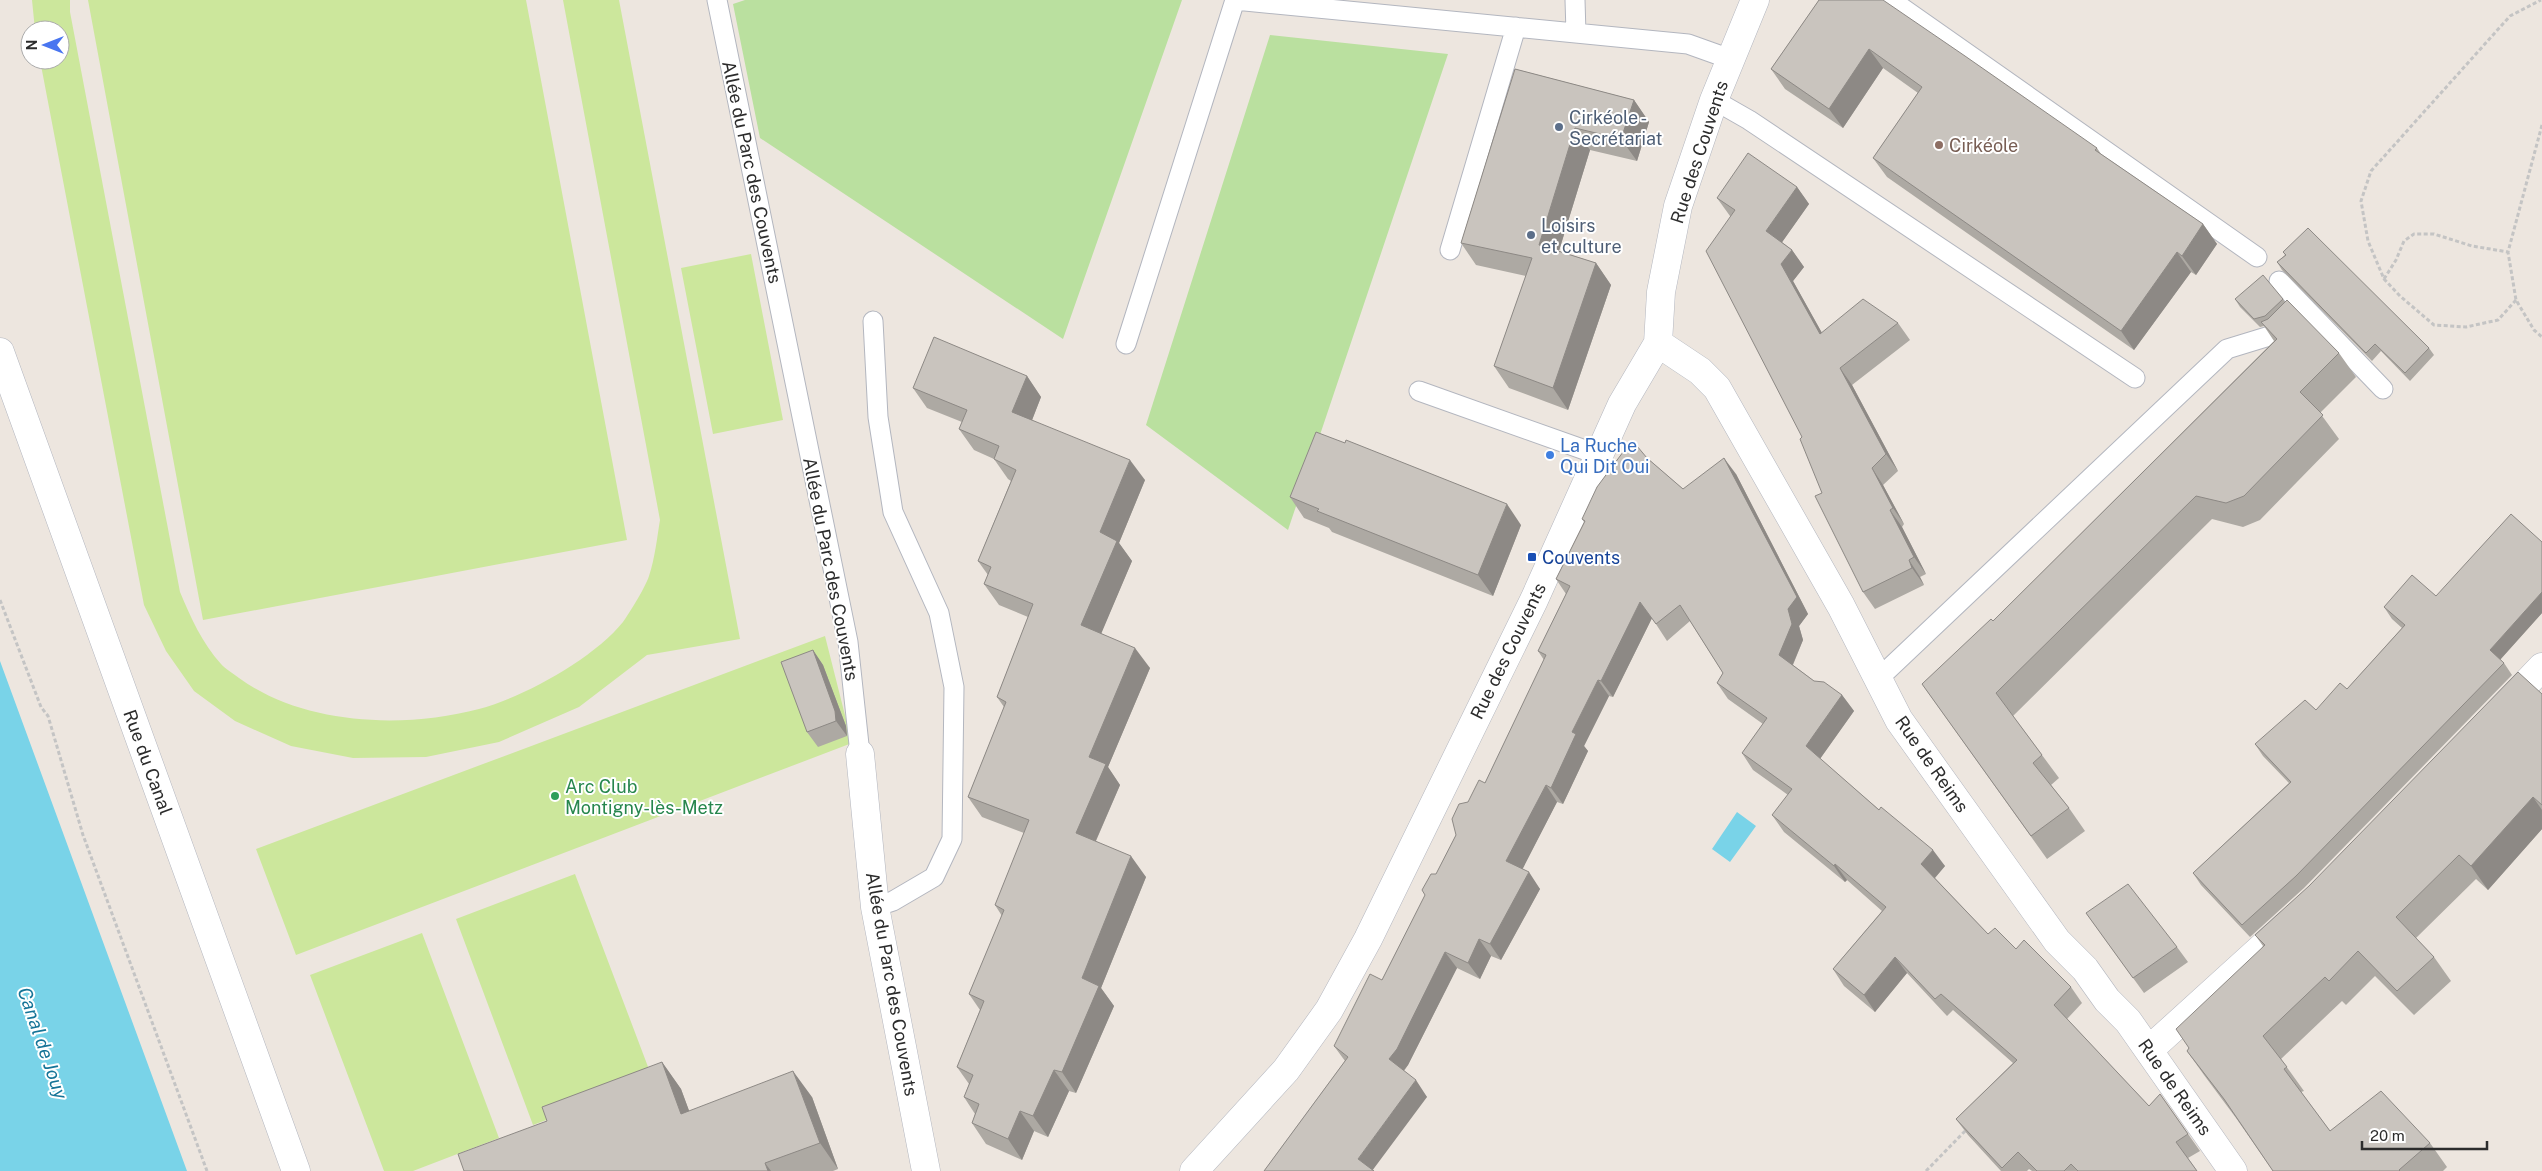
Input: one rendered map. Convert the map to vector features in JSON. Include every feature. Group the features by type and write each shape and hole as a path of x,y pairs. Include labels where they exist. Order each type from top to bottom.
{"street":[{"name":"Rue des Couvents","path":"1194,1171 1286,1070 1329,1010 1368,939 1534,600 1622,404 1658,343 1661,292 1678,206 1714,100 1755,0"},
{"name":"Rue de Reims","path":"1658,343 1700,371 1717,388 1841,606 1899,720 2057,941 2085,968 2107,1000 2128,1021 2150,1049 2233,1171"},
{"name":"Rue du Canal","path":"0,352 296,1171"},
{"path":"2487,724 2542,668"},
{"name":"Allée du Parc des Couvents","path":"860,754 876,907 926,1171"},
{"path":"2150,1049 2308,906"}],"lane":[{"name":"Allée du Parc des Couvents","path":"717,0 848,642 860,754"},
{"path":"1126,344 1235,0 1688,44 1730,59"},
{"path":"1575,0 1576,33"},
{"path":"1890,0 2257,257"},
{"path":"1450,250 1516,27"},
{"path":"1714,100 1748,120 2135,378"},
{"path":"2279,281 2383,389"},
{"path":"1878,679 2227,349 2276,334 2304,308"},
{"path":"873,321 878,417 894,512 939,613 954,687 952,839 934,877 893,901 876,907"},
{"path":"1419,391 1599,455"}],"path":[{"path":"2516,300 2498,320 2466,327 2434,325 2384,279 2368,241 2361,202 2371,170 2510,16 2541,0"},
{"path":"2542,125 2508,252 2516,300 2534,330 2542,337"},
{"path":"2384,279 2396,260 2404,241 2414,234 2434,234 2472,246 2508,252"},
{"path":"0,600 41,707 48,716 84,835 206,1171"},
{"path":"1926,1171 1971,1125"}],"green space":[{"path":"32,0 70,0 70,12 180,592 193,621 208,648 223,666 265,694 323,714 354,719 418,719 479,709 516,696 557,675 594,650 610,636 623,622 649,576 660,520 563,0 619,0 740,639 647,655 579,707 499,742 426,757 353,758 291,746 235,721 194,691 166,651 144,605 42,70 70,70 70,20 34,20"},
{"path":"88,0 526,0 627,540 203,620"},
{"path":"745,0 1182,0 1063,339 760,138 733,4"},
{"path":"1270,35 1448,54 1288,530 1146,425"},
{"path":"751,254 783,420 713,434 681,268"},
{"name":"Arc Club Montigny-lès-Metz","path":"825,636 852,743 296,955 256,849"},
{"path":"575,874 653,1080 533,1125 456,919"},
{"path":"422,933 499,1138 413,1171 384,1171 310,975"}],"water":[{"name":"Canal de Jouy","path":"0,661 187,1171 0,1171"},
{"path":"1737,812 1756,826 1730,862 1712,849"}],"building":[{"path":"1819,0 1883,0 2203,224 2182,256 2177,252 2121,331 1873,158 1922,87 1869,49 1829,109 1771,69"},
{"path":"1515,69 1634,100 1621,139 1575,128 1539,245 1596,263 1553,388 1494,366 1532,258 1461,243"},
{"path":"1748,153 1797,187 1766,231 1792,250 1781,264 1820,334 1863,299 1898,323 1840,368 1886,454 1872,468 1893,508 1890,510 1914,557 1909,560 1912,568 1863,592 1815,496 1822,493 1800,439 1802,437 1706,251 1735,210 1717,198"},
{"path":"2308,228 2429,348 2405,373 2375,344 2366,353 2277,262 2286,255 2283,252"},
{"path":"2263,275 2283,299 2265,316 2254,319 2235,299"},
{"path":"2287,300 2339,353 2300,392 2323,415 2244,496 2226,503 2196,496 1996,693 2042,755 2033,763 2069,808 2031,836 1922,684 1991,619 1993,621 2277,339 2261,322 2268,319"},
{"path":"934,337 1027,376 1012,412 1130,460 1100,532 1117,541 1081,625 1135,648 1089,757 1106,764 1076,833 1131,856 1082,978 1099,986 1062,1072 1054,1070 1033,1116 1020,1111 1008,1139 972,1123 979,1104 964,1097 973,1075 957,1067 984,1001 969,994 1004,910 995,905 1029,820 968,797 1006,702 997,697 1033,604 984,584 991,567 978,561 1016,470 994,459 999,446 959,429 967,410 913,388"},
{"path":"1316,432 1345,443 1346,440 1507,504 1478,575 1317,511 1319,509 1290,497"},
{"path":"1632,440 1647,458 1683,489 1724,458 1797,597 1788,609 1792,624 1779,655 1814,681 1824,682 1842,695 1806,746 1879,810 1881,807 1933,850 1921,864 1988,934 1995,928 2016,949 2024,940 2071,987 2054,1005 2149,1106 2160,1094 2188,1134 2176,1142 2197,1171 2078,1171 2071,1164 2064,1171 2037,1171 2018,1152 2002,1168 1956,1119 2017,1060 1941,994 1935,999 1895,957 1864,995 1833,969 1886,907 1772,815 1792,789 1742,753 1767,718 1717,683 1723,673 1680,605 1656,624 1640,602 1601,681 1598,680 1572,732 1576,734 1551,788 1546,785 1506,861 1529,872 1490,944 1479,939 1468,963 1445,952 1397,1049 1389,1059 1416,1080 1358,1159 1374,1171 1264,1171 1348,1057 1334,1046 1370,974 1382,980 1425,895 1422,890 1431,874 1436,874 1456,835 1452,819 1459,804 1468,802 1479,780 1485,783 1546,655 1538,651 1570,586 1556,579 1585,521 1582,519 1597,487"},
{"path":"2511,514 2542,542 2542,592 2490,650 2504,663 2296,876 2242,925 2193,873 2291,782 2255,744 2305,700 2316,710 2340,683 2347,689 2405,625 2384,607 2412,575 2436,596"},
{"path":"813,650 835,711 836,721 807,732 781,662"},
{"path":"2518,672 2542,694 2542,805 2533,797 2471,866 2459,855 2396,917 2434,957 2397,991 2358,951 2329,981 2325,977 2263,1036 2287,1067 2284,1069 2330,1131 2381,1091 2430,1143 2400,1171 2273,1171 2224,1099 2187,1051 2189,1048 2176,1029 2265,945 2255,935 2309,886"},
{"path":"2128,884 2177,947 2133,978 2086,913"},
{"path":"662,1062 681,1114 793,1071 820,1143 765,1163 768,1171 464,1171 458,1154 547,1121 542,1107"}],"place":[{"name":"Cirkéole - Secrétariat","path":"1559,127"},
{"name":"Cirkéole","path":"1939,145"},
{"name":"Loisirs et culture","path":"1531,235"},
{"name":"La Ruche Qui Dit Oui","path":"1550,455"},
{"name":"Couvents","path":"1532,557"},
{"name":"Arc Club Montigny-lès-Metz","path":"555,796"}]}
